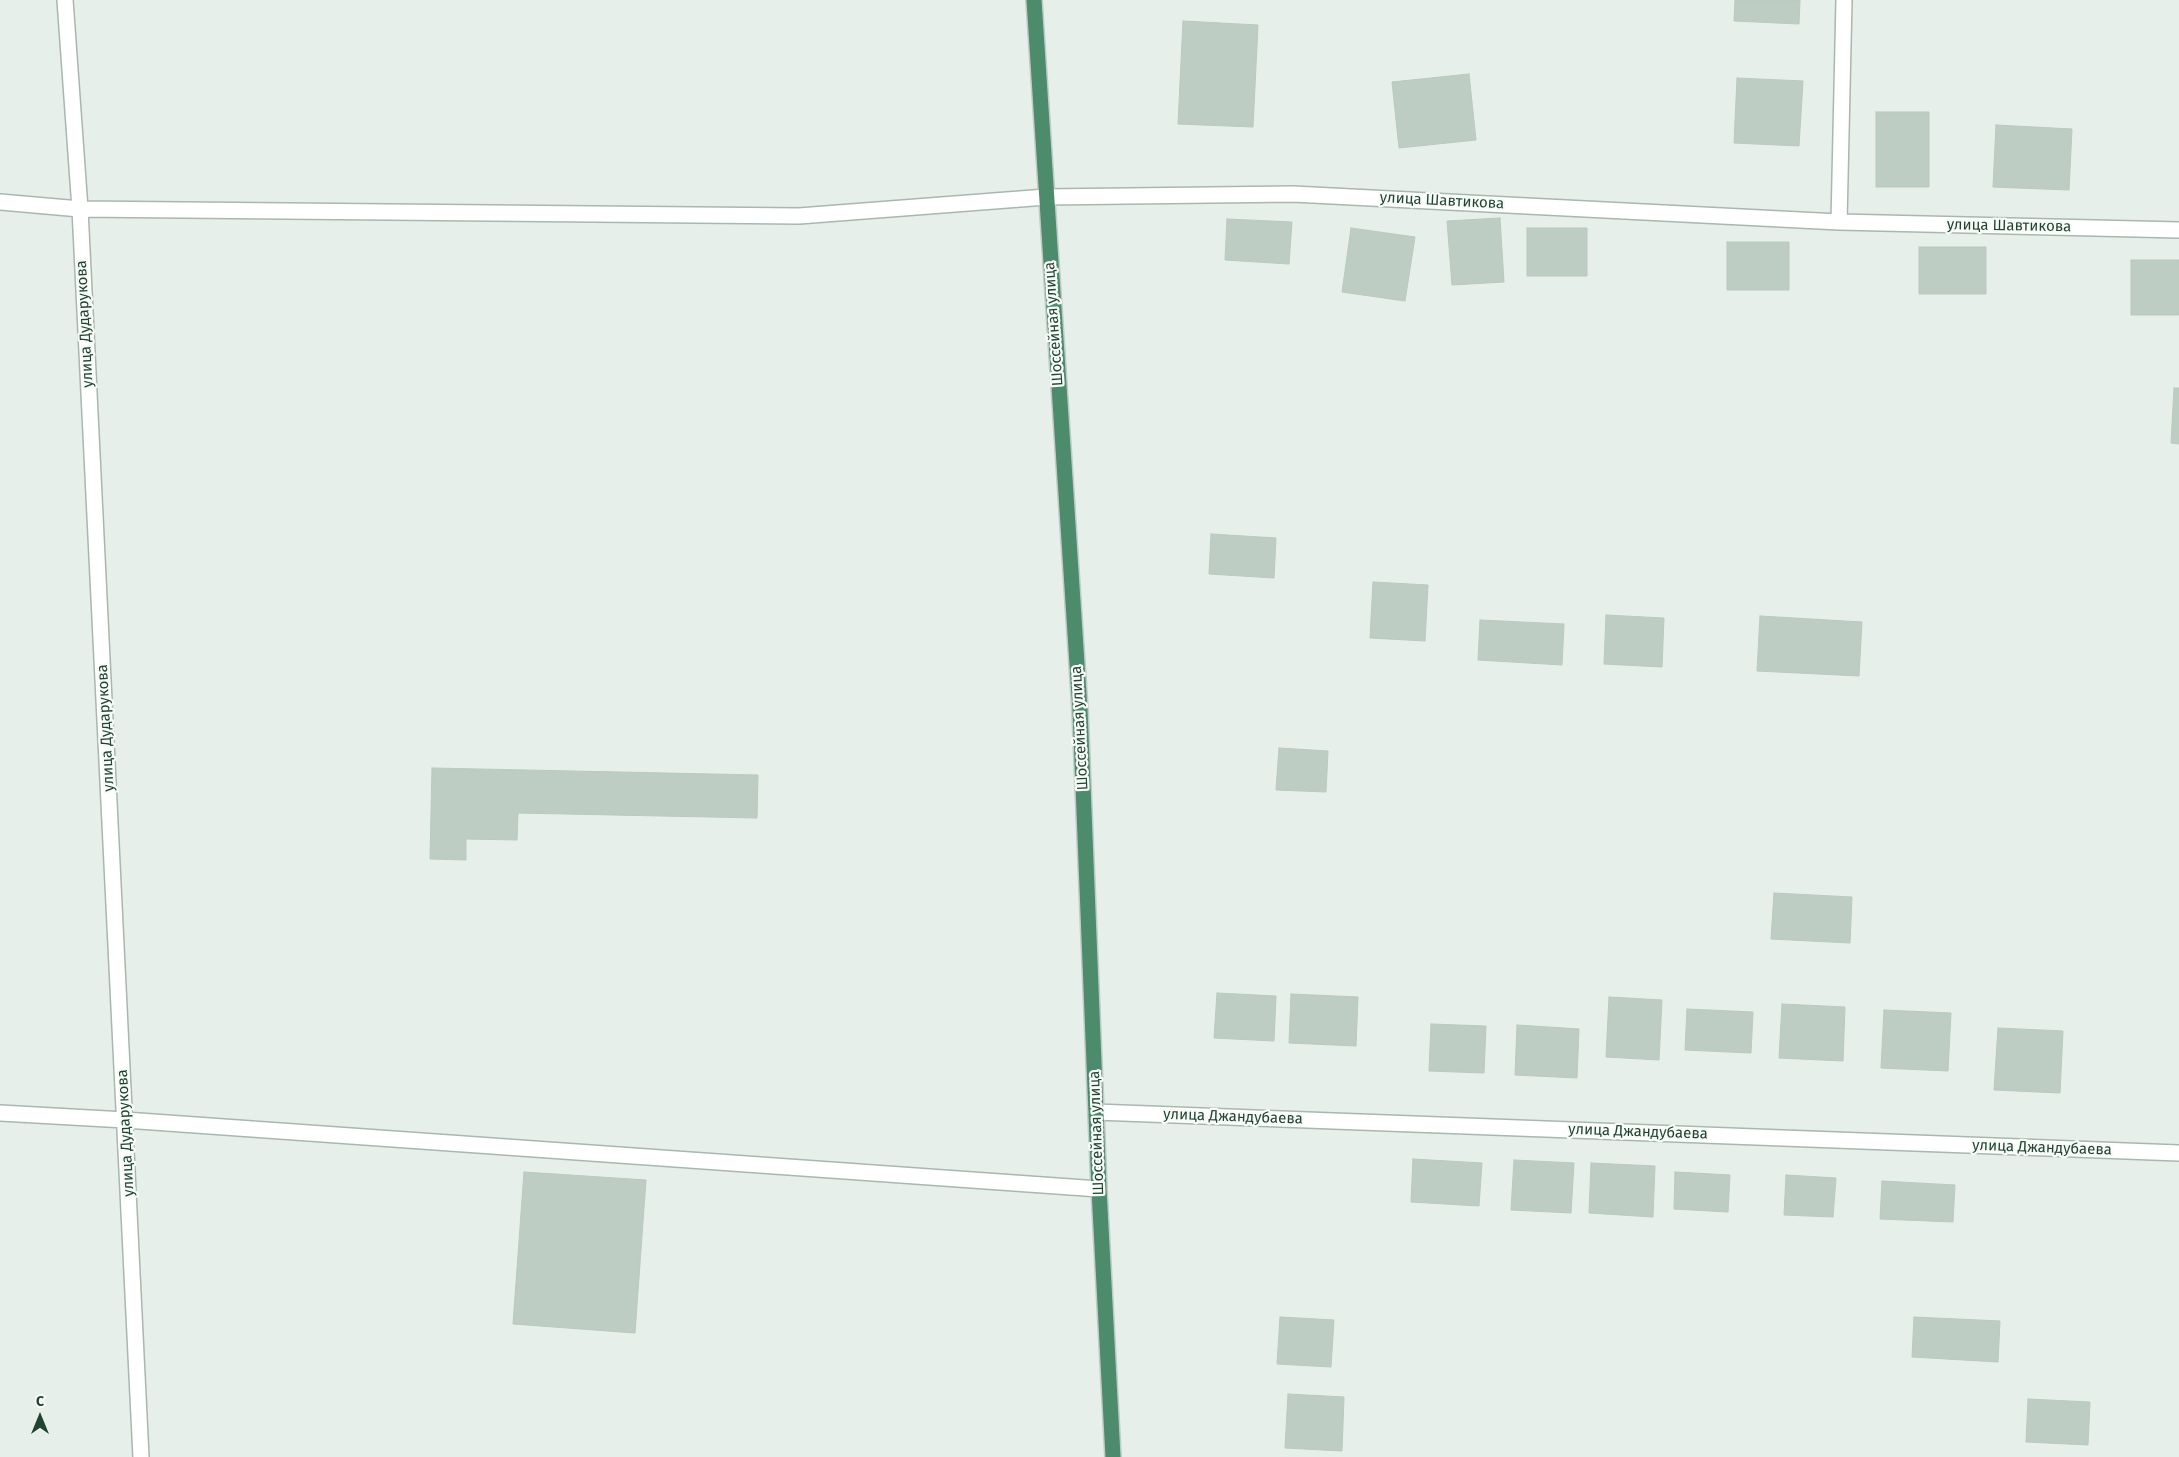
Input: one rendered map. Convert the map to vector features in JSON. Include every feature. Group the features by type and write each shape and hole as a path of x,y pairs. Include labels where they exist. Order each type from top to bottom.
{"highway":[{"name":"Шоссейная улица","path":"1034,0 1080,710 1099,1189 1113,1457"}],"street":[{"name":"улица Дударукова","path":"65,0 80,209 140,1457"},
{"path":"1839,222 1844,0"},
{"name":"улица Шавтикова","path":"0,202 80,209 799,216 1046,197 1293,194 1839,222 2179,230"},
{"name":"улица Джандубаева","path":"1096,1112 2179,1153"},
{"path":"0,1114 125,1120 1099,1189"}],"building":[{"path":"1735,0 1800,0 1799,24 1734,21"},
{"path":"1183,21 1258,25 1253,127 1178,124"},
{"path":"1469,74 1476,140 1399,148 1392,82"},
{"path":"1737,78 1803,81 1799,146 1734,143"},
{"path":"1876,112 1929,112 1929,187 1876,187"},
{"path":"1996,125 2072,129 2069,190 1993,187"},
{"path":"1500,218 1504,282 1452,285 1447,221"},
{"path":"1227,219 1292,222 1289,264 1225,260"},
{"path":"1351,228 1415,237 1405,301 1342,292"},
{"path":"1527,228 1587,228 1587,276 1527,276"},
{"path":"1727,242 1789,242 1789,290 1727,290"},
{"path":"1919,247 1986,247 1986,294 1919,294"},
{"path":"2131,260 2179,260 2179,315 2131,315"},
{"path":"2174,388 2179,388 2179,444 2171,443"},
{"path":"1211,534 1276,538 1274,578 1209,574"},
{"path":"1373,582 1428,585 1425,641 1370,638"},
{"path":"1606,615 1664,618 1662,667 1604,664"},
{"path":"1760,616 1862,622 1859,676 1757,671"},
{"path":"1480,620 1564,624 1562,665 1478,660"},
{"path":"1279,748 1328,751 1326,792 1276,790"},
{"path":"432,768 758,775 757,818 518,813 517,840 466,839 466,860 430,859"},
{"path":"1774,893 1852,897 1850,943 1771,939"},
{"path":"1217,993 1276,996 1274,1041 1214,1038"},
{"path":"1291,994 1358,997 1356,1046 1289,1043"},
{"path":"1609,997 1662,1000 1659,1060 1606,1057"},
{"path":"1782,1004 1845,1007 1843,1061 1779,1058"},
{"path":"1687,1009 1753,1012 1751,1053 1685,1050"},
{"path":"1884,1010 1951,1013 1948,1071 1881,1068"},
{"path":"1431,1024 1486,1026 1484,1073 1429,1071"},
{"path":"1517,1025 1579,1029 1577,1078 1515,1075"},
{"path":"1998,1028 2063,1031 2060,1093 1994,1090"},
{"path":"1413,1159 1482,1163 1479,1206 1411,1202"},
{"path":"1514,1160 1574,1163 1571,1213 1511,1210"},
{"path":"1591,1163 1655,1166 1653,1217 1589,1213"},
{"path":"524,1172 646,1180 635,1333 513,1324"},
{"path":"1675,1172 1730,1175 1728,1212 1674,1209"},
{"path":"1786,1175 1836,1178 1833,1217 1784,1215"},
{"path":"1882,1181 1955,1185 1953,1222 1880,1219"},
{"path":"1280,1317 1334,1320 1331,1367 1277,1364"},
{"path":"1914,1317 2000,1321 1998,1362 1912,1357"},
{"path":"1288,1394 1344,1397 1342,1451 1285,1448"},
{"path":"2028,1399 2090,1402 2088,1445 2026,1442"}]}
